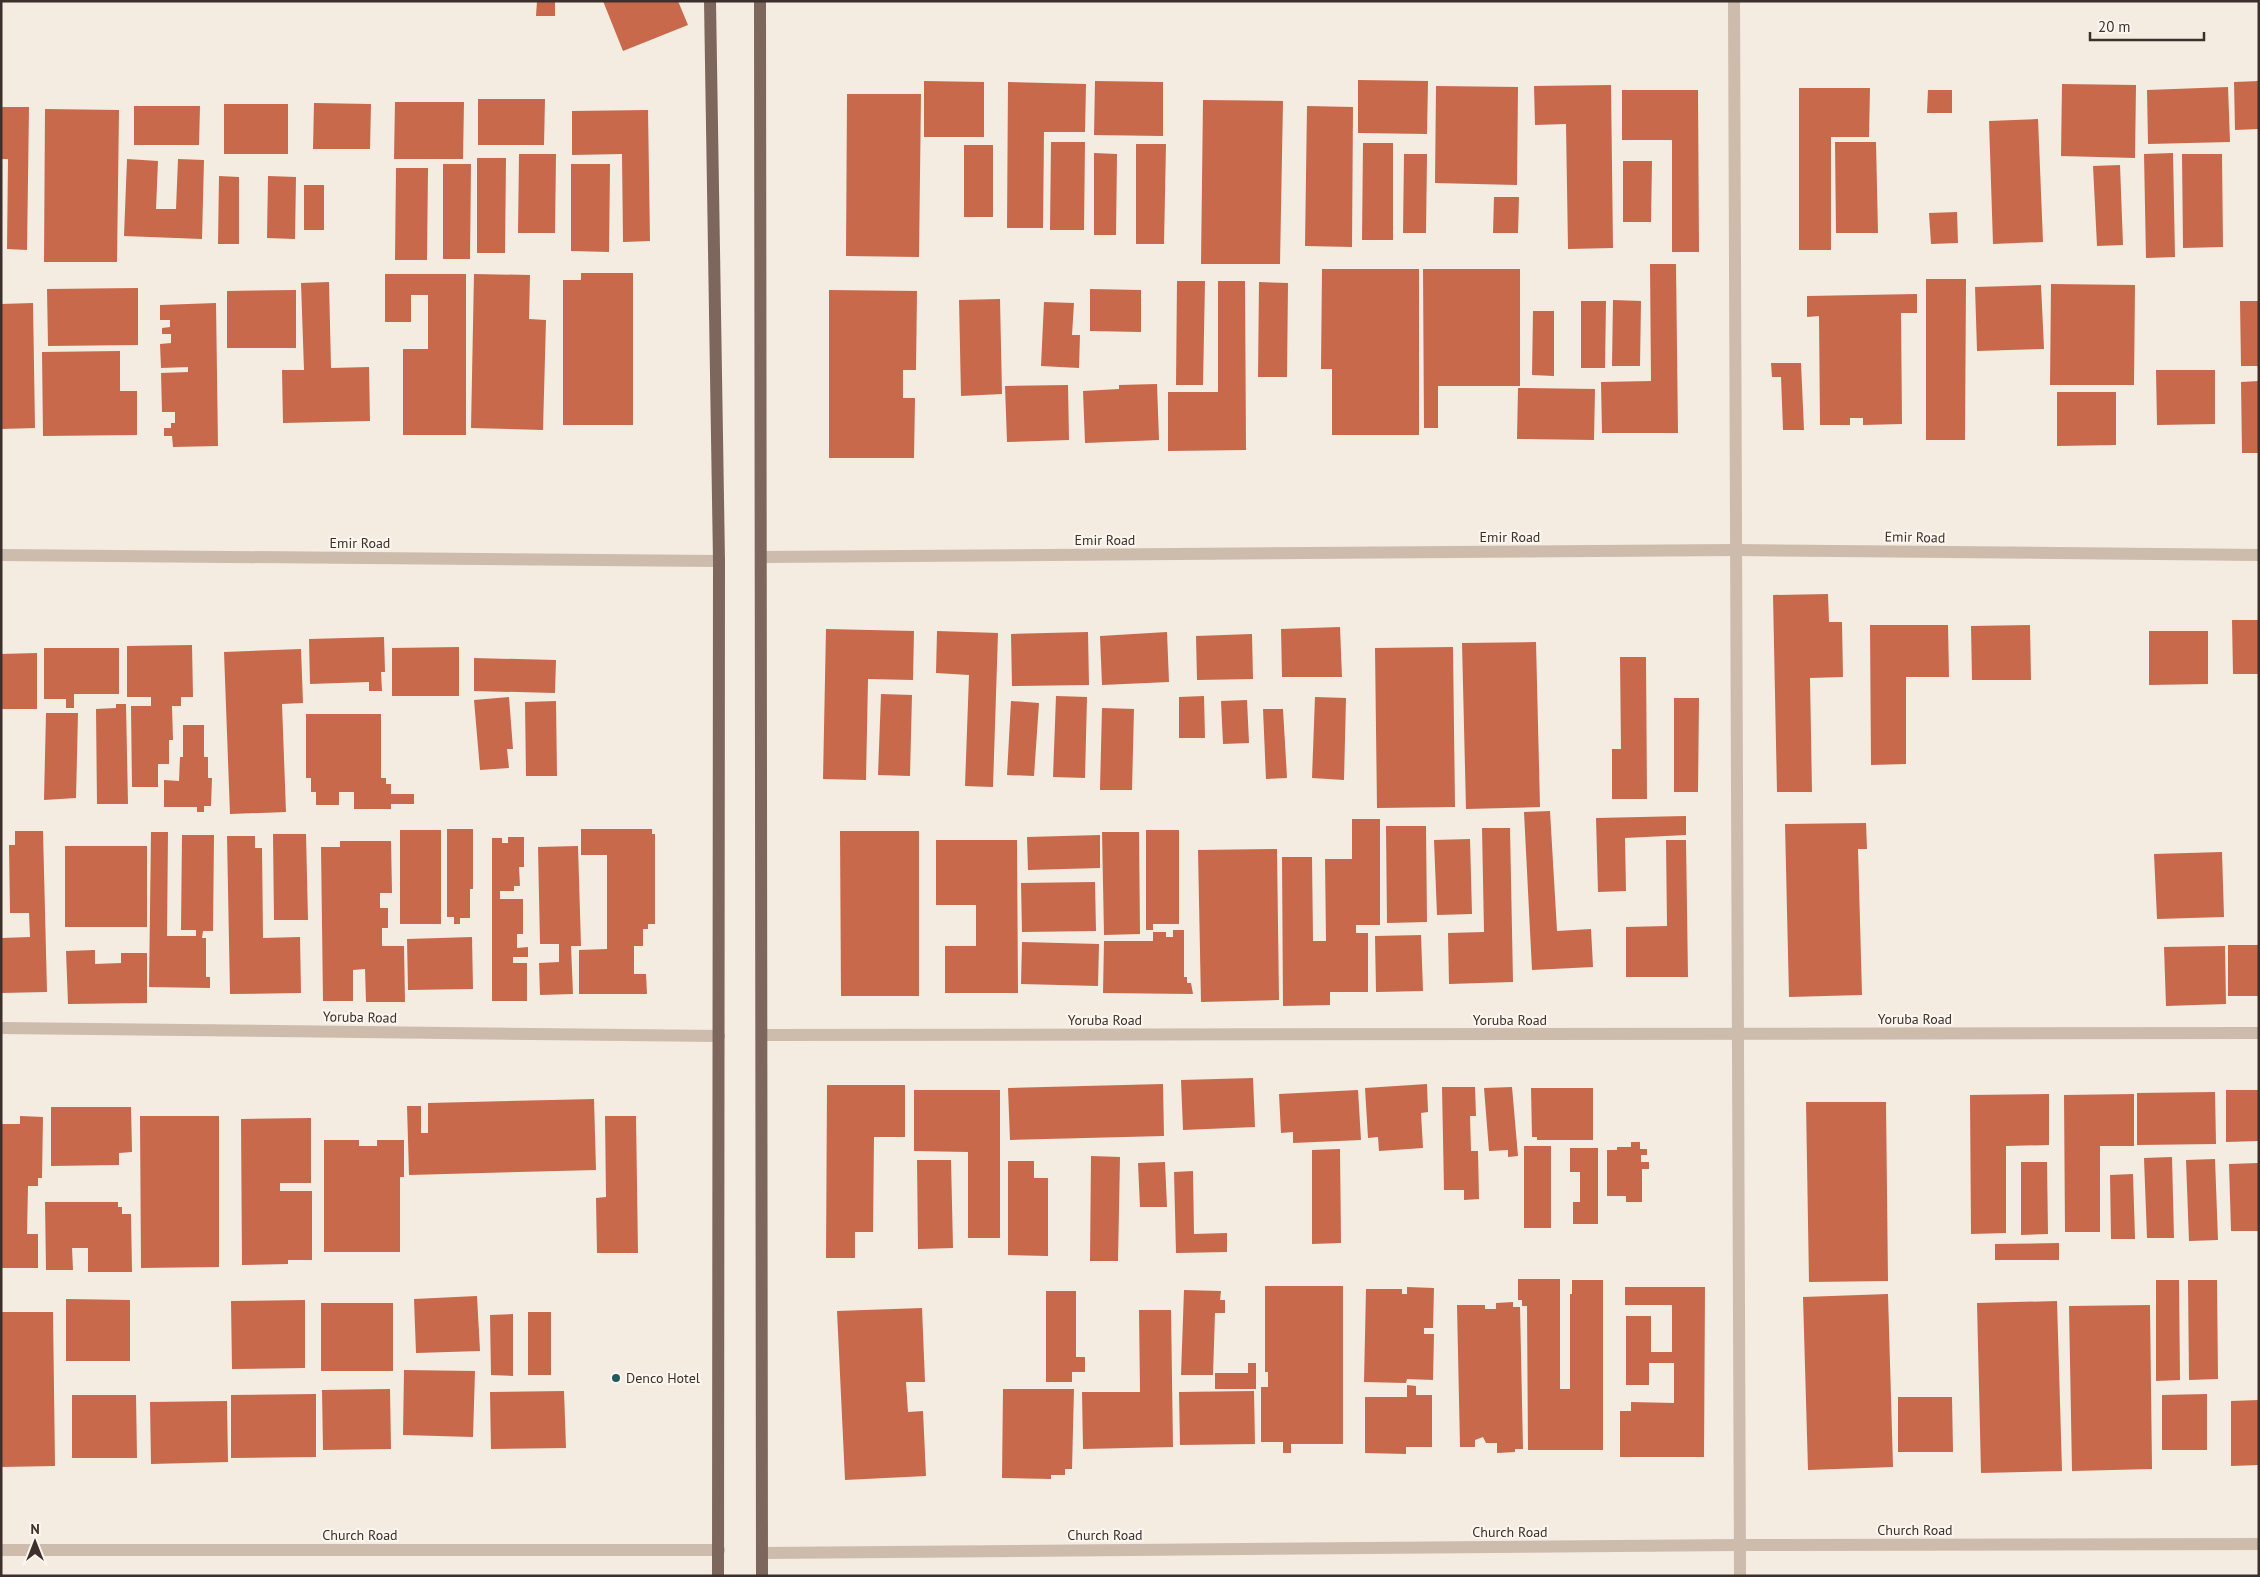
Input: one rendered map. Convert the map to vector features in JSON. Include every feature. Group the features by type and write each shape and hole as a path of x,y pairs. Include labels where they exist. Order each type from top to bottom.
{"main road":[{"path":"710,1 719,561 718,1576"},
{"path":"760,1 762,1576"}],"street":[{"path":"1734,1 1740,1576"},
{"name":"Emir Road","path":"762,557 1736,550 2259,556"},
{"name":"Emir Road","path":"1,555 719,561"},
{"name":"Yoruba Road","path":"1,1028 719,1036"},
{"name":"Yoruba Road","path":"762,1035 2259,1033"},
{"name":"Church Road","path":"762,1553 1740,1545 2259,1544"},
{"name":"Church Road","path":"1,1550 719,1550"}],"building":[{"path":"537,1 555,1 555,16 536,16"},
{"path":"603,1 678,1 688,25 623,51"},
{"path":"1358,80 1428,81 1427,134 1358,133"},
{"path":"924,81 984,82 984,137 924,137"},
{"path":"1095,81 1163,82 1163,136 1094,135"},
{"path":"2259,81 2259,129 2235,130 2234,82"},
{"path":"1008,82 1086,84 1085,132 1044,132 1043,228 1007,228"},
{"path":"2062,84 2136,85 2135,158 2061,156"},
{"path":"1611,85 1613,248 1568,249 1566,124 1535,125 1534,86"},
{"path":"1436,86 1518,87 1517,185 1435,183"},
{"path":"2228,87 2230,142 2148,144 2147,90"},
{"path":"1799,88 1870,88 1869,137 1831,137 1831,250 1799,250"},
{"path":"1622,90 1698,90 1699,252 1672,252 1672,140 1622,140"},
{"path":"1928,90 1952,90 1952,113 1927,113"},
{"path":"847,94 921,94 919,257 846,256"},
{"path":"478,99 545,99 544,145 478,145"},
{"path":"1203,100 1283,101 1280,264 1201,264"},
{"path":"395,102 464,102 463,159 394,159"},
{"path":"314,103 371,104 370,149 313,149"},
{"path":"224,104 288,104 288,154 224,154"},
{"path":"134,106 200,106 199,145 134,145"},
{"path":"1307,106 1353,107 1352,247 1305,246"},
{"path":"1,107 29,107 27,250 7,249 8,159 1,159"},
{"path":"45,109 119,110 117,262 44,262"},
{"path":"648,110 650,241 623,242 622,154 572,155 572,111"},
{"path":"2038,119 2043,242 1993,244 1989,121"},
{"path":"1051,142 1085,142 1084,230 1050,230"},
{"path":"1835,142 1876,142 1878,233 1836,233"},
{"path":"1363,143 1393,143 1393,240 1362,240"},
{"path":"1136,144 1166,144 1164,244 1136,244"},
{"path":"964,145 993,145 993,217 964,217"},
{"path":"1094,153 1117,154 1116,235 1094,235"},
{"path":"2173,153 2175,257 2146,258 2144,154"},
{"path":"519,154 556,154 555,233 518,233"},
{"path":"1404,154 1427,154 1426,233 1403,233"},
{"path":"2182,154 2222,154 2223,247 2183,248"},
{"path":"477,158 506,158 505,253 477,253"},
{"path":"127,159 158,161 156,209 176,209 178,159 204,160 202,239 124,236"},
{"path":"1623,161 1652,161 1651,222 1623,222"},
{"path":"443,164 471,164 470,259 443,259"},
{"path":"571,164 610,164 609,252 571,251"},
{"path":"2120,165 2123,245 2097,246 2093,166"},
{"path":"396,168 428,168 427,260 395,260"},
{"path":"219,176 239,177 239,244 218,244"},
{"path":"268,176 296,177 295,239 267,238"},
{"path":"304,185 324,185 324,230 304,230"},
{"path":"1494,197 1519,197 1518,233 1493,233"},
{"path":"1957,212 1958,243 1931,244 1929,213"},
{"path":"1650,264 1676,264 1678,433 1602,433 1601,382 1651,381"},
{"path":"1322,269 1419,269 1419,435 1332,435 1332,369 1321,369"},
{"path":"1423,269 1520,269 1520,386 1438,386 1438,428 1424,428"},
{"path":"581,273 633,273 633,425 563,425 563,280 581,280"},
{"path":"385,274 466,274 466,435 403,435 403,349 428,349 428,295 411,295 411,322 385,322"},
{"path":"474,274 530,275 529,319 546,320 543,430 471,428"},
{"path":"1926,279 1966,279 1965,440 1926,440"},
{"path":"1177,281 1205,281 1203,385 1176,385"},
{"path":"1218,281 1245,281 1246,450 1168,451 1168,392 1218,392"},
{"path":"329,282 331,368 369,367 370,421 283,423 282,370 304,370 301,283"},
{"path":"1259,282 1288,283 1287,377 1258,377"},
{"path":"2051,284 2135,285 2134,385 2050,385"},
{"path":"2041,285 2044,349 1977,351 1975,287"},
{"path":"138,288 138,345 48,346 47,289"},
{"path":"1090,289 1141,290 1141,332 1090,331"},
{"path":"296,290 296,348 227,348 227,291"},
{"path":"829,290 917,291 916,370 903,370 903,398 915,398 914,458 829,458"},
{"path":"1917,294 1917,313 1901,313 1902,424 1863,425 1863,418 1850,418 1850,425 1820,425 1819,316 1807,317 1807,296"},
{"path":"1000,299 1002,394 961,396 959,300"},
{"path":"1613,300 1641,301 1640,366 1612,366"},
{"path":"1581,301 1606,301 1605,368 1581,368"},
{"path":"2240,301 2259,301 2259,366 2241,366"},
{"path":"1044,302 1074,303 1072,335 1080,335 1079,368 1041,366"},
{"path":"33,303 35,428 1,429 1,304"},
{"path":"216,303 218,446 173,447 172,436 164,436 164,428 171,428 171,423 175,423 175,412 162,412 161,373 188,372 188,367 161,368 160,344 171,343 171,334 162,334 162,328 170,327 170,320 160,320 160,305"},
{"path":"1533,311 1554,311 1554,376 1532,375"},
{"path":"120,351 120,391 137,391 137,435 43,436 42,352"},
{"path":"1771,363 1801,363 1804,430 1783,430 1781,377 1772,377"},
{"path":"2156,370 2215,370 2215,424 2157,425"},
{"path":"2259,381 2259,453 2242,453 2241,382"},
{"path":"1157,384 1159,440 1085,443 1083,391 1119,389 1119,385"},
{"path":"1068,385 1069,440 1007,442 1005,386"},
{"path":"1518,388 1595,389 1594,440 1517,439"},
{"path":"2057,392 2116,392 2116,445 2057,446"},
{"path":"1828,594 1829,622 1842,622 1843,677 1810,678 1812,792 1777,792 1773,595"},
{"path":"2232,620 2259,620 2259,674 2233,674"},
{"path":"1870,625 1948,625 1949,677 1906,677 1906,764 1871,765"},
{"path":"2030,625 2031,680 1972,680 1971,626"},
{"path":"1340,627 1342,677 1282,677 1281,629"},
{"path":"826,629 914,631 913,680 868,679 866,780 823,779"},
{"path":"937,631 998,633 993,787 965,786 969,675 936,673"},
{"path":"2149,631 2208,631 2208,684 2149,685"},
{"path":"1088,632 1089,685 1012,686 1011,634"},
{"path":"1167,632 1169,682 1102,685 1100,636"},
{"path":"1252,634 1253,679 1197,680 1196,636"},
{"path":"384,637 385,672 381,672 382,691 369,691 369,682 310,684 309,639"},
{"path":"1536,642 1540,807 1466,809 1462,643"},
{"path":"192,645 193,697 181,697 181,706 172,706 173,740 169,740 169,764 158,764 158,787 132,787 131,706 151,706 151,697 127,697 127,646"},
{"path":"459,647 459,696 392,696 392,648"},
{"path":"1453,647 1455,807 1377,808 1375,648"},
{"path":"44,648 119,648 119,694 74,694 74,708 66,708 66,699 44,699"},
{"path":"301,649 303,703 282,704 286,812 230,814 224,652"},
{"path":"37,653 37,709 1,709 1,654"},
{"path":"1620,657 1646,657 1647,799 1612,799 1612,749 1621,749"},
{"path":"474,658 556,660 555,693 474,691"},
{"path":"881,694 912,695 910,776 878,775"},
{"path":"1056,696 1087,697 1085,778 1053,777"},
{"path":"1204,696 1205,738 1179,738 1179,697"},
{"path":"509,697 513,749 507,749 509,768 480,770 474,700"},
{"path":"1315,697 1346,698 1344,780 1312,778"},
{"path":"1674,698 1699,698 1698,792 1674,792"},
{"path":"1247,700 1249,743 1223,744 1221,701"},
{"path":"556,701 557,776 526,776 525,702"},
{"path":"1011,701 1039,703 1034,776 1007,775"},
{"path":"116,704 126,704 128,804 97,804 96,709 116,708"},
{"path":"1102,708 1134,709 1132,790 1100,790"},
{"path":"1263,709 1283,709 1287,778 1266,779"},
{"path":"46,713 78,713 76,798 44,800"},
{"path":"306,714 381,714 381,778 386,778 386,784 391,784 391,794 414,794 414,804 391,804 391,809 354,809 354,792 339,792 339,805 316,805 316,792 311,792 311,778 306,778"},
{"path":"183,725 204,725 204,757 208,757 208,778 212,778 211,806 204,806 204,812 197,812 197,807 164,807 164,780 179,781 180,757 183,757"},
{"path":"1550,811 1557,931 1591,929 1593,967 1532,970 1524,812"},
{"path":"1686,816 1686,835 1625,838 1626,891 1598,892 1596,818"},
{"path":"1352,819 1380,819 1380,925 1356,925 1356,933 1368,933 1368,992 1330,992 1330,1005 1283,1006 1282,857 1312,857 1313,941 1326,941 1325,859 1352,859"},
{"path":"1866,823 1867,849 1858,849 1862,995 1789,997 1785,824"},
{"path":"1386,826 1426,826 1427,922 1387,923"},
{"path":"1482,828 1510,828 1513,982 1449,984 1448,933 1484,932"},
{"path":"447,829 473,829 473,889 470,889 470,918 460,918 460,924 454,924 454,917 447,917"},
{"path":"581,829 652,829 652,834 655,834 655,924 648,924 648,929 643,929 643,946 634,946 634,974 646,974 647,994 579,994 579,950 607,949 607,855 581,855"},
{"path":"400,830 441,830 441,924 400,924"},
{"path":"1146,830 1179,830 1179,924 1153,924 1153,930 1146,930"},
{"path":"15,831 43,831 47,992 1,993 1,938 30,937 29,913 10,913 9,845 15,845"},
{"path":"840,831 919,831 919,996 841,996"},
{"path":"151,832 168,832 167,936 196,936 196,930 181,930 182,835 214,835 213,931 203,931 202,938 206,938 206,977 210,977 210,988 149,987"},
{"path":"1102,832 1139,832 1140,934 1104,935"},
{"path":"273,834 306,834 308,920 274,920"},
{"path":"1100,835 1100,868 1028,870 1027,837"},
{"path":"227,836 255,836 255,848 262,848 263,938 300,937 301,993 230,994"},
{"path":"508,837 524,837 524,867 519,867 520,886 514,886 514,891 500,891 500,899 523,899 523,934 517,934 517,948 528,947 528,957 513,957 513,963 527,963 527,1001 492,1001 492,838 502,838 502,843 508,843"},
{"path":"1470,839 1472,914 1437,915 1434,840"},
{"path":"936,840 1017,840 1018,993 945,993 945,946 976,946 976,905 936,905"},
{"path":"1666,840 1686,840 1688,977 1626,977 1626,927 1667,926"},
{"path":"340,841 391,841 392,893 380,893 380,908 388,908 388,928 382,928 382,946 404,946 405,1002 366,1002 365,969 353,970 353,1001 323,1001 321,847 340,847"},
{"path":"65,846 147,846 147,927 65,927"},
{"path":"578,846 581,946 571,946 573,994 540,995 539,963 559,962 559,944 540,944 538,847"},
{"path":"1277,849 1279,1000 1201,1002 1198,850"},
{"path":"2222,852 2224,917 2157,919 2154,854"},
{"path":"1095,882 1096,931 1022,932 1021,883"},
{"path":"1173,930 1184,930 1184,977 1187,977 1187,983 1191,983 1193,994 1103,993 1104,941 1153,941 1153,932 1166,932 1166,937 1173,937"},
{"path":"1421,935 1423,991 1376,992 1375,936"},
{"path":"472,937 473,989 408,990 407,939"},
{"path":"1022,942 1099,944 1098,986 1021,984"},
{"path":"2228,945 2259,945 2259,996 2228,996"},
{"path":"2225,946 2226,1004 2166,1006 2164,947"},
{"path":"95,950 95,964 121,963 121,953 147,953 147,1003 68,1004 66,951"},
{"path":"1253,1078 1255,1127 1183,1130 1181,1080"},
{"path":"1163,1084 1164,1136 1010,1140 1008,1088"},
{"path":"1427,1084 1428,1112 1421,1113 1423,1148 1379,1151 1378,1137 1368,1138 1365,1088"},
{"path":"827,1085 905,1085 905,1137 874,1137 873,1232 855,1232 855,1258 826,1258"},
{"path":"1442,1087 1475,1087 1476,1116 1470,1116 1471,1151 1478,1151 1479,1199 1464,1200 1464,1190 1444,1190"},
{"path":"1512,1087 1518,1156 1508,1157 1508,1150 1489,1151 1484,1088"},
{"path":"1531,1088 1593,1088 1593,1140 1537,1140 1537,1137 1532,1137"},
{"path":"914,1090 1000,1090 1000,1238 968,1238 968,1152 914,1151"},
{"path":"1358,1090 1361,1140 1293,1143 1293,1132 1281,1133 1279,1094"},
{"path":"2226,1090 2259,1090 2259,1141 2226,1142"},
{"path":"2215,1092 2216,1144 2137,1145 2137,1093"},
{"path":"2049,1094 2049,1145 2006,1146 2006,1233 1971,1234 1970,1095"},
{"path":"2134,1094 2134,1146 2100,1146 2100,1232 2065,1232 2064,1095"},
{"path":"594,1099 596,1170 409,1175 407,1106 421,1106 421,1133 428,1133 428,1103"},
{"path":"1806,1102 1886,1102 1888,1281 1809,1282"},
{"path":"51,1107 131,1107 132,1152 119,1153 119,1165 51,1166"},
{"path":"20,1116 43,1117 42,1178 38,1178 38,1186 28,1186 27,1234 38,1234 38,1268 1,1268 1,1124 20,1124"},
{"path":"140,1116 219,1116 219,1267 141,1268"},
{"path":"605,1116 636,1116 638,1253 597,1253 596,1198 606,1197"},
{"path":"311,1118 311,1183 280,1183 280,1191 312,1191 312,1260 288,1260 288,1264 242,1265 241,1119"},
{"path":"324,1140 359,1140 359,1146 377,1146 377,1140 404,1140 404,1177 400,1177 400,1252 324,1252"},
{"path":"1631,1142 1640,1142 1640,1149 1647,1149 1647,1155 1641,1155 1641,1162 1649,1162 1649,1169 1642,1169 1642,1202 1626,1202 1626,1196 1607,1196 1607,1150 1617,1150 1617,1147 1631,1147"},
{"path":"1524,1146 1551,1146 1551,1228 1524,1228"},
{"path":"1570,1148 1598,1148 1598,1224 1573,1224 1573,1202 1580,1202 1580,1172 1570,1172"},
{"path":"1340,1149 1341,1243 1312,1244 1312,1150"},
{"path":"1091,1156 1120,1157 1118,1261 1090,1261"},
{"path":"2172,1157 2174,1238 2147,1238 2144,1158"},
{"path":"2215,1159 2218,1240 2189,1241 2186,1160"},
{"path":"917,1160 951,1160 953,1248 918,1249"},
{"path":"1008,1161 1034,1161 1034,1178 1048,1178 1048,1256 1008,1255"},
{"path":"1165,1162 1167,1207 1140,1207 1138,1163"},
{"path":"2021,1162 2047,1162 2048,1234 2021,1235"},
{"path":"2258,1163 2259,1231 2231,1231 2229,1164"},
{"path":"1193,1171 1194,1234 1227,1233 1227,1252 1176,1253 1174,1172"},
{"path":"2133,1174 2135,1239 2111,1239 2110,1175"},
{"path":"45,1202 118,1202 118,1207 122,1207 122,1214 131,1214 132,1272 88,1272 88,1248 72,1248 73,1270 46,1270"},
{"path":"2059,1243 2059,1260 1995,1260 1995,1244"},
{"path":"1518,1279 1560,1279 1560,1389 1570,1389 1570,1294 1572,1294 1572,1280 1603,1280 1603,1450 1528,1450 1527,1306 1522,1306 1522,1300 1518,1300"},
{"path":"2156,1280 2179,1280 2180,1380 2156,1381"},
{"path":"2188,1280 2217,1280 2218,1379 2189,1380"},
{"path":"1265,1286 1343,1286 1343,1444 1291,1444 1291,1453 1283,1453 1283,1442 1261,1442 1261,1387 1268,1387 1268,1372 1265,1372"},
{"path":"1407,1287 1434,1288 1433,1328 1424,1328 1424,1334 1434,1334 1433,1380 1407,1379 1406,1383 1364,1382 1366,1289 1402,1289 1402,1294 1407,1294"},
{"path":"1625,1287 1705,1287 1704,1457 1620,1457 1620,1411 1631,1411 1631,1402 1674,1403 1674,1363 1649,1363 1649,1385 1626,1385 1626,1316 1651,1316 1651,1352 1672,1352 1672,1305 1625,1305"},
{"path":"1184,1290 1221,1291 1220,1300 1225,1300 1225,1313 1215,1313 1213,1375 1181,1375"},
{"path":"1046,1291 1076,1291 1076,1357 1085,1357 1085,1372 1072,1372 1072,1382 1046,1382"},
{"path":"1888,1294 1893,1467 1808,1470 1803,1297"},
{"path":"477,1296 480,1351 416,1353 414,1299"},
{"path":"66,1299 130,1300 130,1361 66,1361"},
{"path":"305,1300 305,1368 232,1369 231,1301"},
{"path":"2057,1301 2062,1471 1981,1473 1977,1303"},
{"path":"1513,1302 1513,1307 1520,1307 1523,1449 1515,1449 1515,1452 1497,1453 1497,1443 1486,1443 1483,1437 1475,1440 1475,1447 1460,1447 1457,1305 1485,1305 1485,1309 1496,1309 1496,1303"},
{"path":"321,1303 393,1303 393,1371 321,1371"},
{"path":"2150,1305 2152,1469 2072,1471 2069,1306"},
{"path":"922,1308 925,1382 906,1382 908,1412 923,1411 926,1476 845,1480 837,1311"},
{"path":"1139,1310 1171,1310 1173,1447 1083,1449 1082,1392 1140,1392"},
{"path":"1,1312 53,1312 55,1466 1,1467"},
{"path":"528,1312 551,1312 551,1375 528,1375"},
{"path":"513,1314 513,1376 491,1375 490,1315"},
{"path":"1248,1363 1256,1363 1256,1389 1215,1389 1215,1373 1248,1373"},
{"path":"404,1370 475,1371 473,1437 403,1435"},
{"path":"1407,1385 1416,1386 1416,1395 1432,1395 1432,1447 1406,1447 1406,1454 1365,1453 1365,1397 1407,1397"},
{"path":"390,1389 391,1449 323,1450 322,1390"},
{"path":"1003,1389 1074,1389 1072,1469 1065,1469 1065,1475 1051,1475 1051,1479 1002,1478"},
{"path":"564,1391 566,1448 491,1449 490,1392"},
{"path":"1254,1391 1255,1444 1180,1445 1179,1392"},
{"path":"316,1394 316,1457 231,1458 231,1395"},
{"path":"2207,1394 2207,1450 2162,1450 2162,1395"},
{"path":"72,1395 136,1395 137,1458 72,1458"},
{"path":"1898,1397 1952,1397 1953,1452 1898,1452"},
{"path":"2259,1400 2259,1465 2231,1466 2231,1401"},
{"path":"227,1401 228,1462 151,1464 150,1402"}],"place":[{"name":"Denco Hotel","path":"616,1378"}]}
